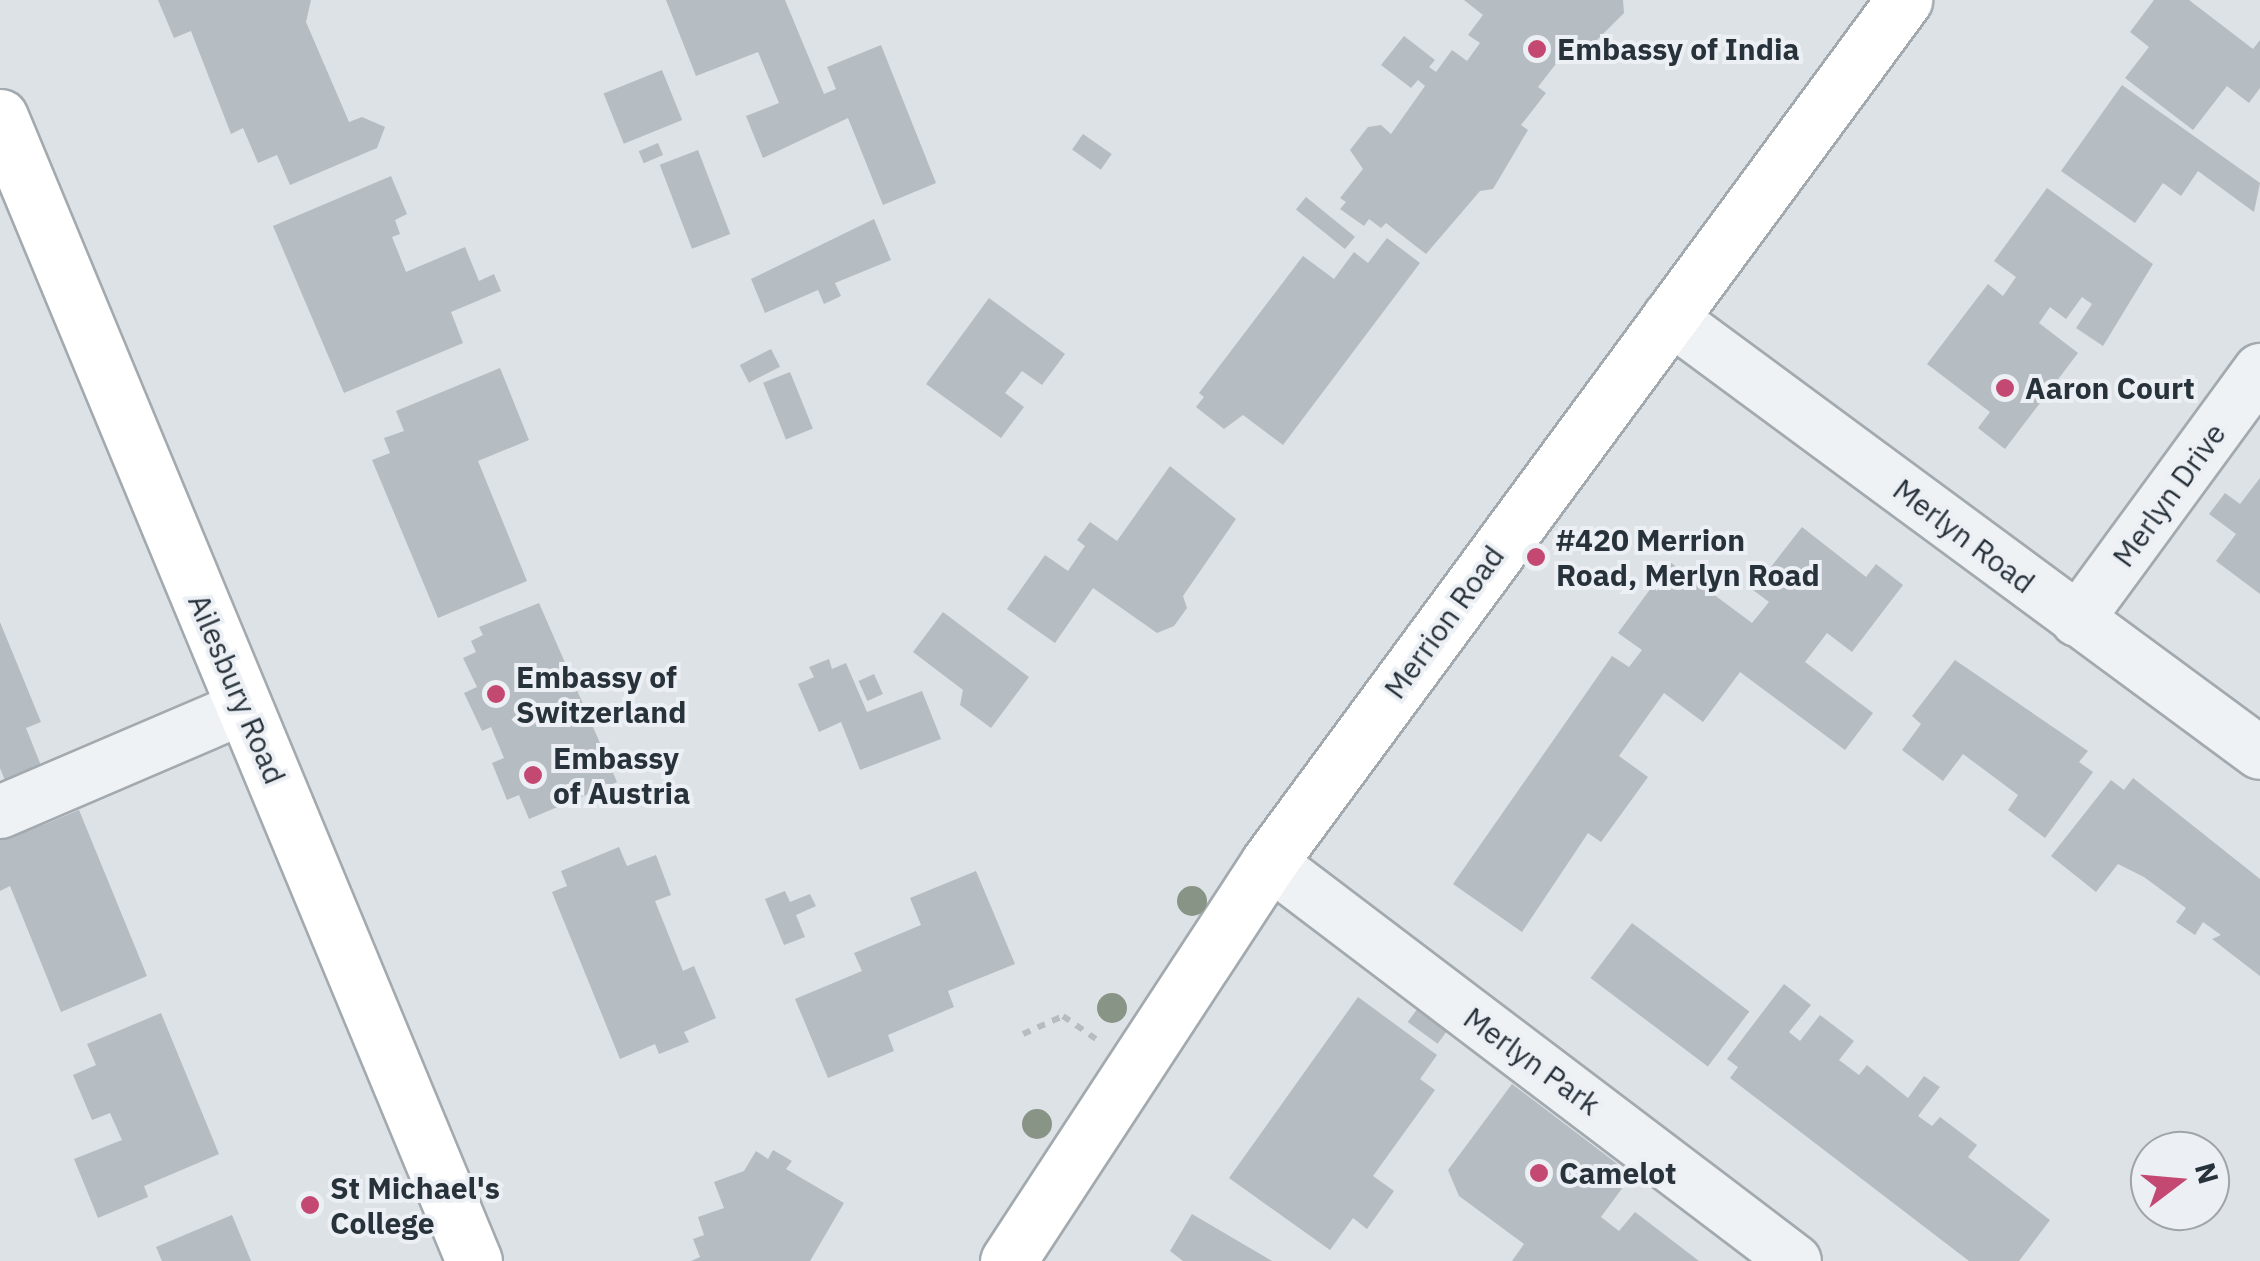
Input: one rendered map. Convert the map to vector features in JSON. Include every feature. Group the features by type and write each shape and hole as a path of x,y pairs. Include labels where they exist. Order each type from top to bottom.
{"main road":[{"name":"Merrion Road","path":"1008,1261 1133,1065 1270,862 1904,0"},
{"name":"Ailesbury Road","path":"0,117 474,1261"}],"street":[{"name":"Merlyn Road","path":"1668,317 2260,753"},
{"name":"Merlyn Drive","path":"2078,620 2260,370"},
{"path":"0,812 245,707"},
{"name":"Merlyn Park","path":"1270,862 1795,1261"}],"path":[{"path":"1023,1034 1063,1016 1133,1065"}],"building":[{"path":"158,0 311,0 306,22 349,122 362,117 385,127 377,148 290,185 277,155 258,163 243,128 231,134 191,31 174,38"},
{"path":"666,0 785,0 824,94 836,89 827,67 881,45 936,183 883,205 848,118 763,158 746,116 779,103 758,52 696,76"},
{"path":"1464,0 1623,0 1624,13 1574,63 1562,56 1538,87 1546,93 1521,125 1528,130 1493,189 1480,191 1426,254 1386,223 1381,228 1369,219 1364,226 1340,209 1346,202 1340,198 1363,169 1350,150 1368,127 1381,125 1391,134 1425,86 1418,80 1411,88 1381,65 1404,36 1435,60 1429,67 1436,72 1452,50 1467,61 1480,43 1468,35 1483,15"},
{"path":"2154,0 2189,0 2253,49 2260,40 2260,88 2249,103 2227,86 2193,130 2125,78 2149,47 2130,32"},
{"path":"662,70 682,120 624,144 604,94"},
{"path":"2122,85 2260,183 2254,212 2198,171 2181,196 2163,183 2135,223 2061,171"},
{"path":"1083,134 1112,154 1101,170 1072,150"},
{"path":"658,143 663,155 644,163 639,151"},
{"path":"698,150 730,234 692,249 660,165"},
{"path":"391,176 407,214 395,220 400,234 392,237 406,272 465,247 479,281 494,274 501,291 451,312 463,343 344,393 273,226"},
{"path":"2047,188 2153,264 2103,346 2076,328 2092,304 2082,297 2066,319 2050,307 2039,323 2078,353 2005,449 1978,428 1990,412 1927,364 1988,284 2003,296 2016,277 1994,261"},
{"path":"1306,197 1355,237 1345,249 1296,209"},
{"path":"874,219 891,260 835,283 841,296 824,304 818,290 765,313 751,279"},
{"path":"1387,238 1420,263 1283,445 1243,415 1224,429 1196,407 1204,397 1199,393 1303,256 1334,279 1354,252 1368,263"},
{"path":"989,298 1065,354 1042,385 1022,371 1005,393 1024,407 1001,438 926,384"},
{"path":"771,349 780,367 749,383 740,365"},
{"path":"500,368 529,440 478,461 527,581 438,618 372,460 390,453 384,438 404,431 396,411"},
{"path":"790,372 813,429 786,439 763,383"},
{"path":"1170,466 1236,519 1183,596 1187,608 1174,626 1157,633 1093,588 1055,643 1007,609 1045,555 1068,571 1085,546 1077,540 1090,522 1117,541"},
{"path":"2260,478 2260,594 2216,561 2236,534 2209,514 2225,493 2240,504"},
{"path":"1802,527 1866,577 1876,564 1903,585 1852,652 1827,633 1805,662 1873,713 1845,750 1740,672 1703,722 1664,693 1619,756 1648,777 1601,842 1588,833 1522,932 1453,884 1612,656 1629,667 1642,650 1618,633 1670,562 1752,623 1769,602 1753,590"},
{"path":"539,603 617,782 529,819 519,795 507,800 492,763 504,758 491,727 482,731 464,693 477,687 463,658 476,652 471,641 483,635 479,627"},
{"path":"943,612 1029,677 991,728 960,705 963,690 913,652"},
{"path":"0,622 41,722 26,728 42,768 6,783 0,768"},
{"path":"829,659 832,669 846,663 867,712 922,691 941,739 860,770 841,722 819,732 798,684 814,677 809,667"},
{"path":"1955,660 2088,751 2079,762 2093,772 2045,838 2008,810 2018,795 1963,754 1943,781 1902,750 1921,724 1912,716"},
{"path":"874,674 883,694 867,701 858,681"},
{"path":"2133,778 2260,879 2260,976 2212,939 2221,935 2203,922 2195,935 2176,922 2186,908 2144,877 2118,864 2096,892 2051,856 2111,780 2124,790"},
{"path":"37,810 43,825 79,810 147,976 61,1012 10,886 0,891 0,825"},
{"path":"619,847 627,866 656,855 671,895 655,901 683,971 694,966 716,1018 684,1032 689,1042 659,1054 655,1044 620,1059 552,892 567,886 561,871"},
{"path":"976,871 1015,964 948,991 954,1007 888,1035 894,1051 828,1078 795,999 862,971 854,953 921,925 910,898"},
{"path":"785,891 790,902 810,894 816,906 796,915 805,937 784,945 765,899"},
{"path":"1632,923 1749,1011 1708,1067 1590,978"},
{"path":"1784,984 1811,1005 1789,1032 1800,1041 1820,1015 1854,1041 1839,1060 1859,1075 1867,1065 1908,1098 1924,1076 1940,1087 1918,1116 1932,1126 1940,1117 1977,1145 1968,1157 2050,1220 2019,1261 1969,1261 1730,1078 1738,1067 1727,1059"},
{"path":"1358,997 1437,1055 1420,1079 1435,1090 1373,1176 1394,1191 1367,1229 1353,1218 1330,1250 1229,1178"},
{"path":"1423,1001 1453,1023 1438,1044 1408,1022"},
{"path":"161,1013 219,1154 144,1186 148,1197 98,1218 74,1159 122,1140 110,1113 92,1120 73,1075 96,1065 87,1044"},
{"name":"Camelot","path":"1512,1084 1632,1175 1601,1217 1619,1231 1635,1212 1699,1261 1512,1261 1524,1244 1459,1196 1448,1170"},
{"path":"773,1150 792,1161 786,1169 844,1203 810,1261 691,1261 700,1257 693,1239 704,1235 698,1217 724,1208 714,1182 744,1171 756,1151 768,1159"},
{"path":"1192,1214 1272,1261 1183,1261 1170,1251"},
{"path":"232,1215 251,1261 162,1261 156,1247"}],"place":[{"name":"Embassy of India","path":"1537,49"},
{"name":"Aaron Court","path":"2005,388"},
{"name":"#420 Merrion Road, Merlyn Road","path":"1536,557"},
{"name":"Embassy of Switzerland","path":"496,694"},
{"name":"Embassy of Austria","path":"533,775"},
{"name":"Camelot","path":"1539,1173"},
{"name":"St Michael's College","path":"310,1205"}]}
